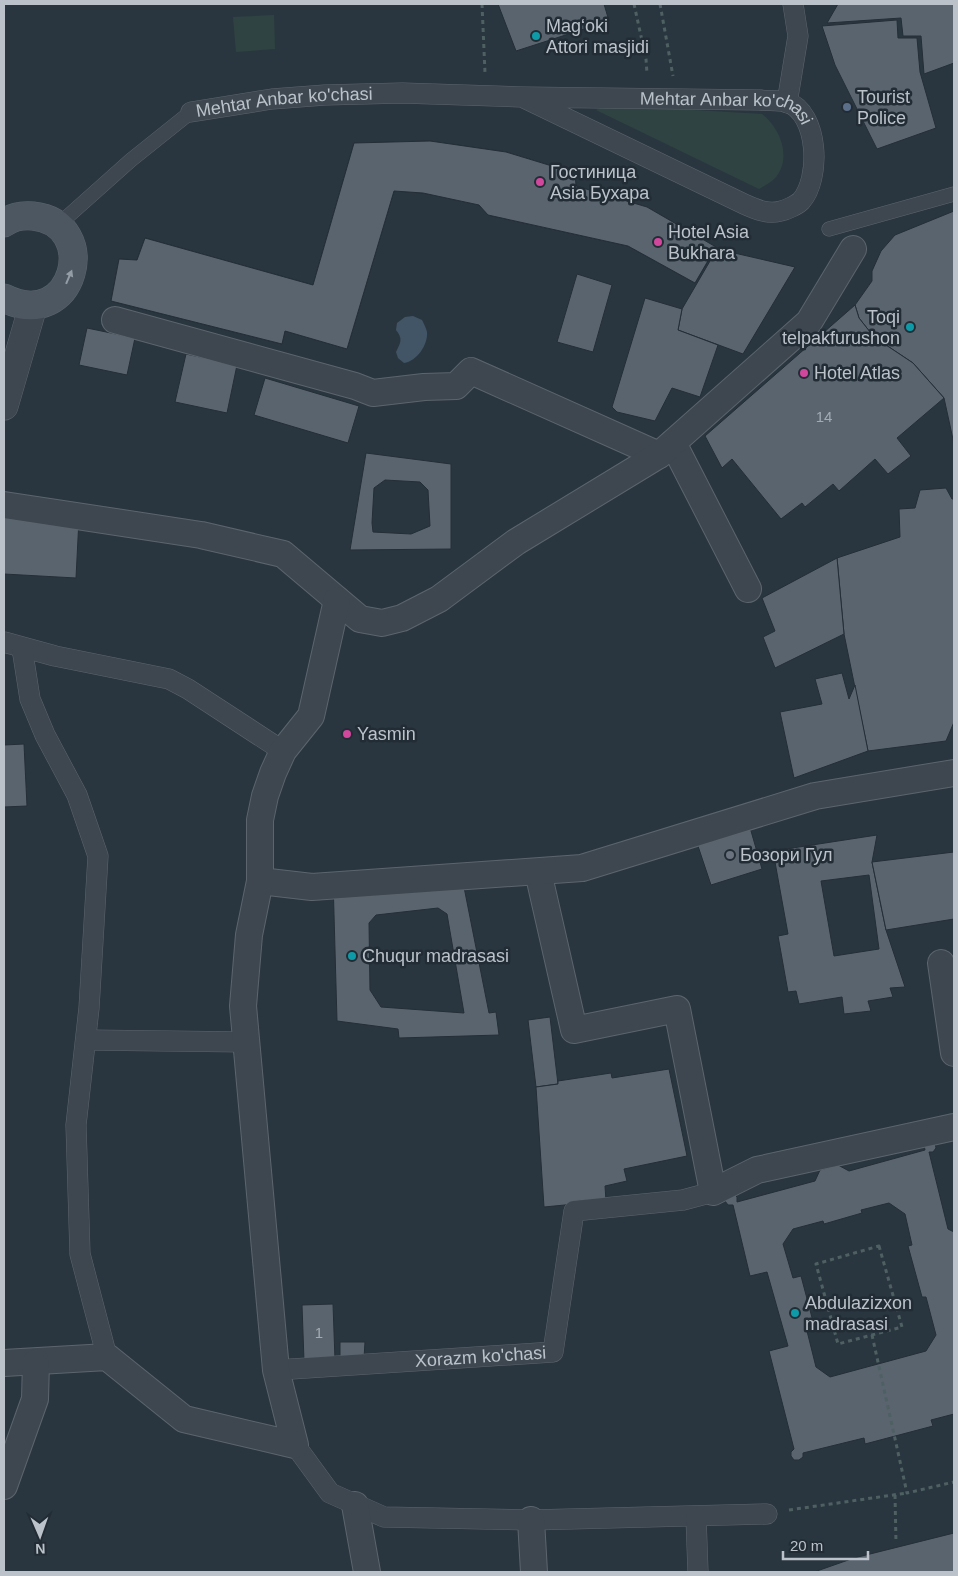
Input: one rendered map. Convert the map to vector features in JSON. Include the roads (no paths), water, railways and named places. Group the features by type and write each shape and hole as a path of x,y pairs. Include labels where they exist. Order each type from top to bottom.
{"main road":[{"path":"4,223 24,215 41,217 57,226 69,239 74,256 72,274 64,290 50,301 33,306 15,304 4,298"}],"street":[{"path":"787,102 798,36 793,4"},
{"name":"Mehtar Anbar ko'chasi","path":"191,112 272,99 325,95 402,93 787,102 798,110 811,134 814,151 811,182 801,201 780,212 762,211 522,97"},
{"path":"4,504 201,535 283,554 360,619 382,623 402,618 439,599 516,542 666,449 809,322 853,249"},
{"path":"4,406 33,306"},
{"path":"115,320 354,386 373,393 424,387 456,386 471,371 666,449 748,589"},
{"path":"337,600 311,716 283,751 273,773 260,820 260,881 249,935 243,1006 276,1370 294,1445 330,1493 384,1517 531,1520 767,1514"},
{"path":"283,751 188,689 169,679 13,645 30,699 45,735 77,795 98,856 89,1008 76,1125 80,1254 107,1357 184,1419 294,1445"},
{"path":"260,881 312,887 582,868 815,796 954,773"},
{"path":"538,872 574,1030 677,1009 713,1192 757,1170 954,1127"},
{"path":"941,963 954,1053"},
{"path":"86,1040 247,1042"},
{"name":"Xorazm ko'chasi","path":"276,1370 552,1352 574,1211 683,1200 713,1192"},
{"path":"4,1363 107,1357"},
{"path":"4,1486 35,1399 36,1362"},
{"path":"355,1505 367,1572"},
{"path":"696,1517 698,1572"},
{"path":"531,1520 534,1572"}],"lane":[{"name":"Mehtar Anbar ko'chasi","path":"57,226 131,160 191,112"},
{"path":"829,229 954,194"}],"water":[{"path":"413,316 422,320 427,330 427,337 421,352 409,362 404,363 398,358 396,352 401,341 396,330 397,323 405,317"}],"place":[{"name":"Magʻoki Attori masjidi","path":"536,36"},
{"name":"Tourist Police","path":"847,107"},
{"name":"Гостиница Asia Бухара","path":"540,182"},
{"name":"Hotel Asia Bukhara","path":"658,242"},
{"name":"Toqi telpakfurushon","path":"910,327"},
{"name":"Hotel Atlas","path":"804,373"},
{"name":"Yasmin","path":"347,734"},
{"name":"Бозори Гул","path":"730,855"},
{"name":"Chuqur madrasasi","path":"352,956"},
{"name":"Abdulazizxon madrasasi","path":"795,1313"}]}
